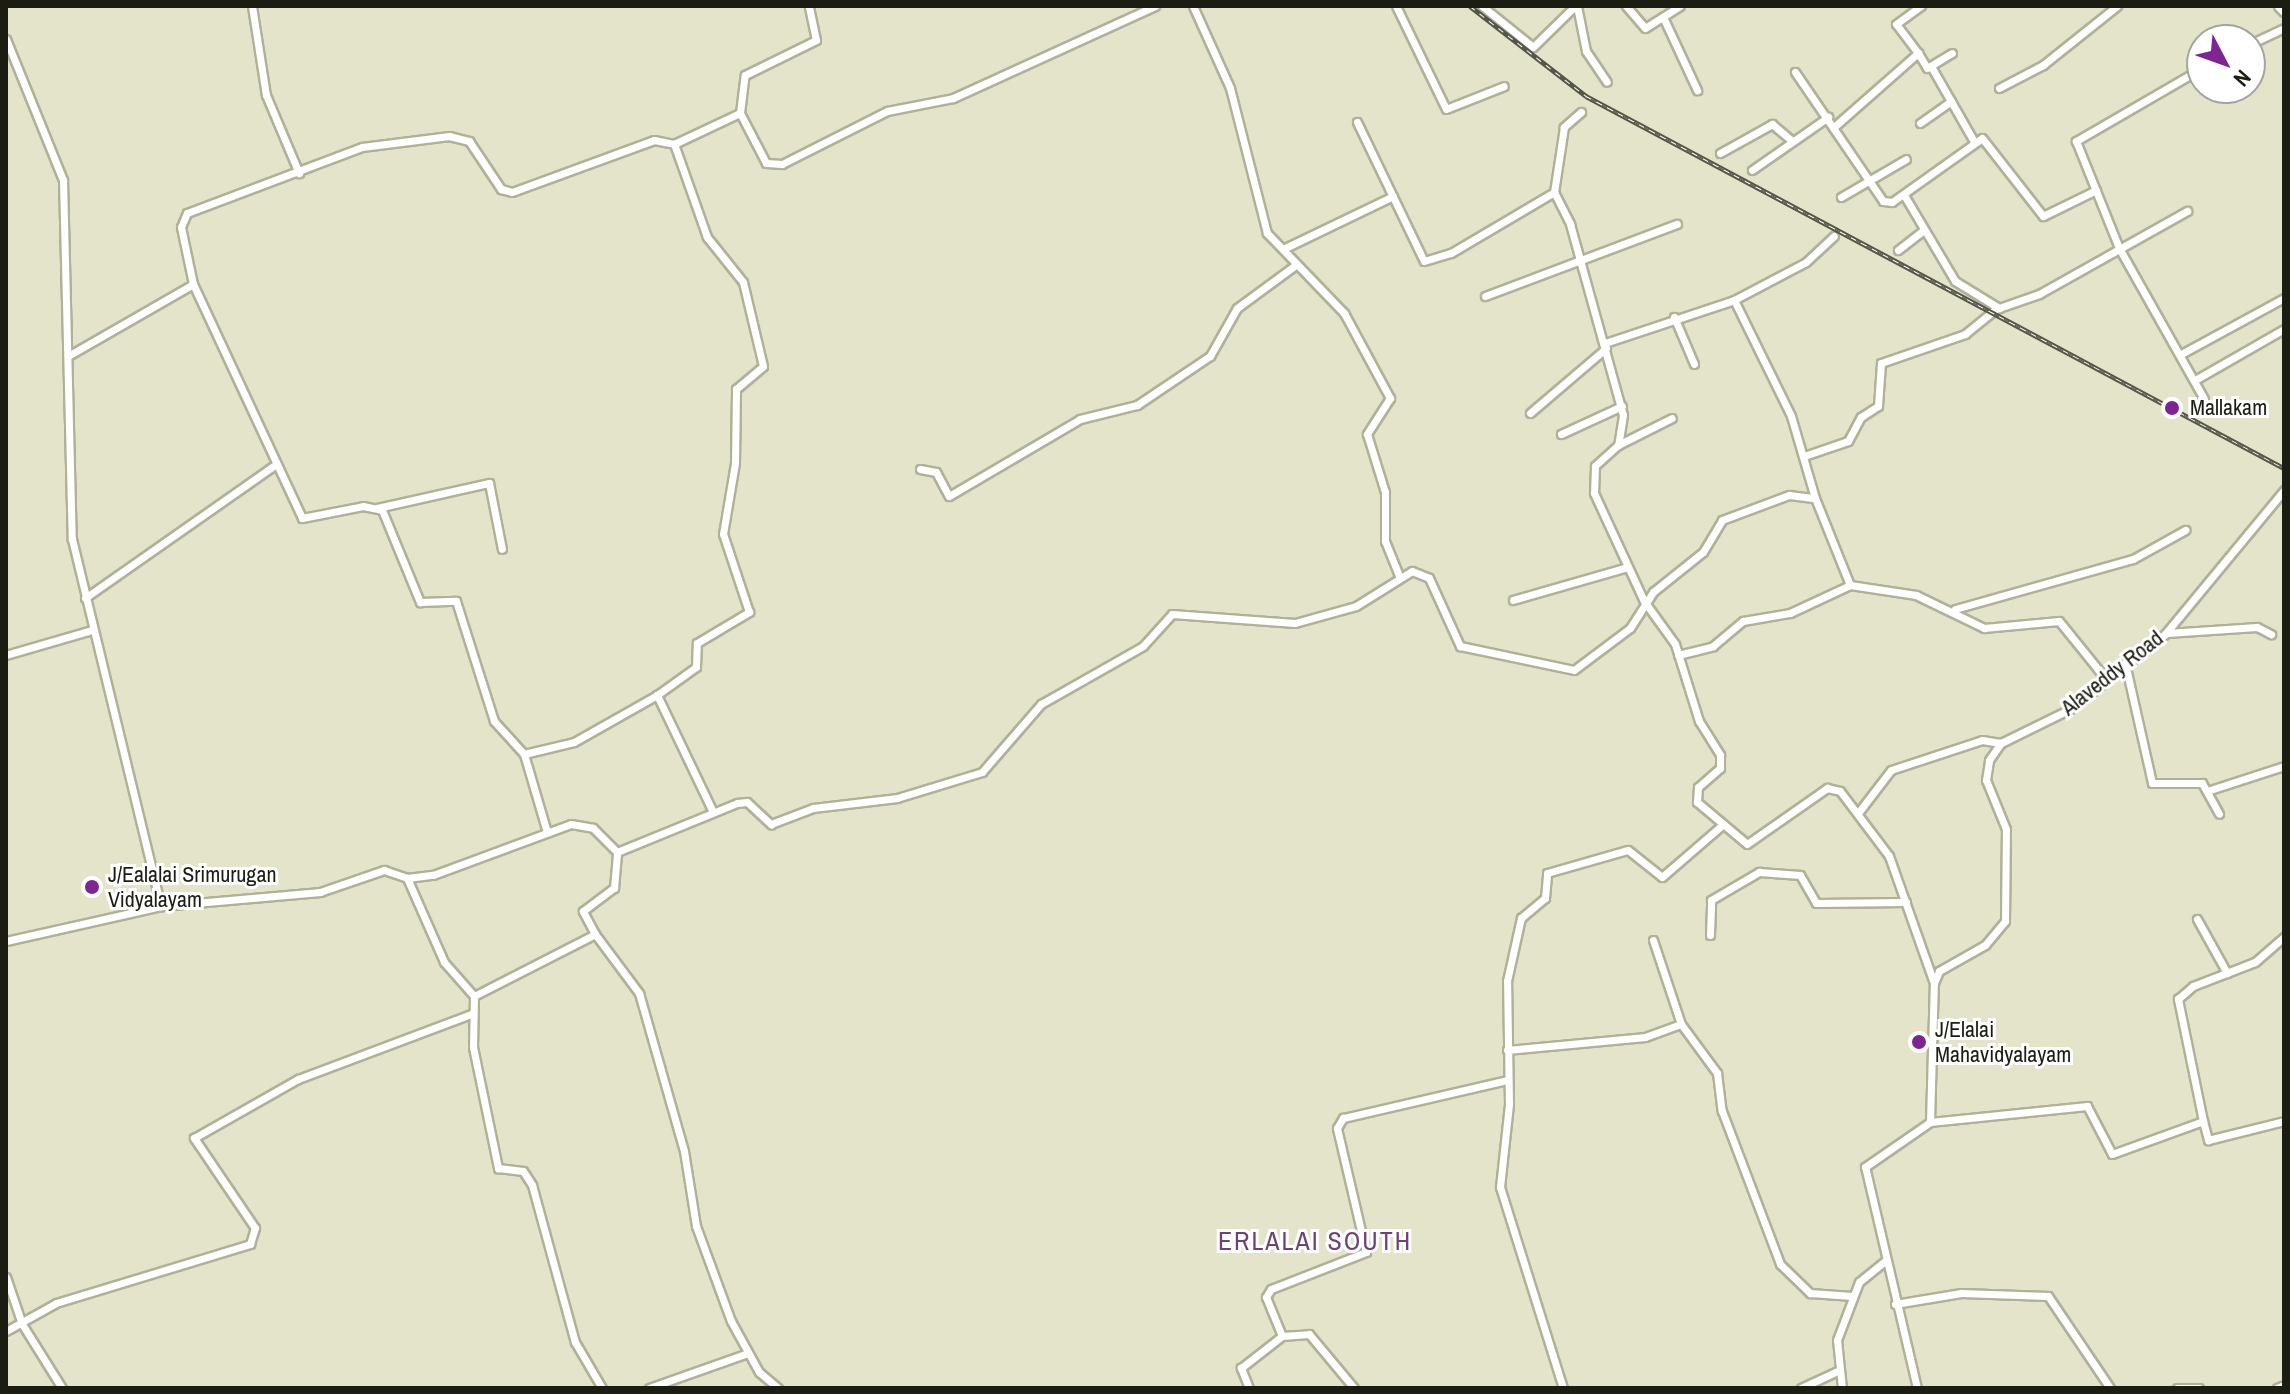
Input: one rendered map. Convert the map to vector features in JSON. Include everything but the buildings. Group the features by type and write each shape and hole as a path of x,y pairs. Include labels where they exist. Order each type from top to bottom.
{"main road":[{"path":"2279,6 2284,11"}],"street":[{"path":"252,6 266,95 299,173"},
{"path":"809,6 816,40 745,75 740,113 766,163 782,164 887,111 953,98 1155,6"},
{"path":"1193,6 1230,88 1263,222 1283,249 1344,313 1390,398 1367,434 1385,492 1385,541 1399,575"},
{"path":"1396,6 1446,109 1504,86"},
{"path":"1482,6 1533,47 1576,6"},
{"path":"1576,6 1586,51 1607,82"},
{"path":"1626,6 1645,28 1680,6"},
{"path":"1921,6 1896,24 1932,68 1973,140"},
{"path":"1999,88 2043,65 2117,6"},
{"path":"1663,17 1697,90"},
{"path":"6,39 63,180 72,539 161,906"},
{"path":"1835,126 1918,53"},
{"path":"1932,68 1952,53"},
{"path":"1795,72 1835,126 1883,201 1904,195 1973,140 1989,143 2043,216 2096,190"},
{"path":"2186,77 2077,136 2119,248 2183,353 2204,399"},
{"path":"1920,123 1951,101"},
{"path":"1581,112 1564,127 1554,192 1580,257 1593,323 1606,346 1622,406 1618,445"},
{"path":"502,549 489,483 377,508 302,518 193,284 181,227 187,213 362,147 449,136 469,141 501,189 512,192 654,140 674,144 740,113"},
{"path":"1752,170 1828,117"},
{"path":"1357,122 1428,262 1554,192"},
{"path":"1720,153 1772,124 1791,140"},
{"path":"524,754 574,742 657,695 696,667 697,643 749,612 723,534 735,463 736,389 763,366 743,282 707,237 674,144"},
{"path":"1841,197 1906,159"},
{"path":"1904,195 1955,281 1999,308"},
{"path":"1283,249 1393,196"},
{"path":"1807,455 1848,441 1861,417 1878,406 1878,365 1965,334 1999,308 2187,211"},
{"path":"1485,296 1580,257 1677,224"},
{"path":"1898,250 1924,230"},
{"path":"1530,413 1606,346 1674,317 1734,300 1806,262 1834,236"},
{"path":"920,469 936,472 949,496 1080,419 1137,405 1210,356 1237,308 1297,264"},
{"path":"68,356 193,284"},
{"path":"2183,353 2284,298"},
{"path":"1734,300 1807,455 1815,498 1850,585"},
{"path":"1674,317 1694,364"},
{"path":"2195,380 2284,329"},
{"path":"1561,434 1622,406"},
{"path":"1672,418 1618,445 1592,478 1627,567 1678,655 1722,761 1696,794 1720,827 1740,842 1759,840 1827,788 1840,791 1882,842 1934,983 1930,1122"},
{"path":"85,598 275,465"},
{"name":"Alaveddy Road","path":"2001,743 2072,708 2105,678 2165,634 2284,490"},
{"path":"617,852 713,812 747,802 771,824 813,808 938,787 982,772 1041,704 1143,646 1172,614 1295,623 1356,606 1399,575 1423,572 1429,578 1460,646 1564,669 1594,661 1630,628 1644,601 1703,552 1722,520 1789,495 1815,498"},
{"path":"377,508 389,518 420,602 456,601 494,721 524,754 547,832"},
{"path":"1954,609 2133,559 2185,530"},
{"path":"1513,600 1627,567"},
{"path":"1678,655 1713,646 1743,621 1790,613 1850,585 1954,609 1984,628 2059,621 2105,678"},
{"path":"2165,634 2257,627 2271,634"},
{"path":"6,655 92,630"},
{"path":"2125,663 2152,783 2196,781 2207,791 2219,814"},
{"path":"657,695 713,812"},
{"path":"1858,813 1891,770 1982,740 2001,743 1986,780 2005,823 2005,921 1985,945 1939,971 1934,983"},
{"path":"2207,791 2284,766"},
{"path":"6,941 161,906 320,892 384,870 407,878 547,832 584,824 617,852"},
{"path":"1563,1388 1545,1314 1526,1286 1502,1208 1508,1080 1507,981 1521,918 1545,898 1547,873 1628,850 1662,877 1720,827"},
{"path":"617,852 614,888 583,911 595,934 639,993 684,1151 696,1226 748,1353 778,1388"},
{"path":"1710,935 1713,896 1759,872 1800,875 1816,903 1906,902"},
{"path":"407,878 444,962 474,996"},
{"path":"2197,919 2227,973"},
{"path":"474,996 595,934"},
{"path":"2284,937 2266,955 2178,999 2208,1140 2284,1121"},
{"path":"1653,940 1681,1024 1717,1073 1722,1111 1780,1264 1810,1293 1852,1296"},
{"path":"474,996 471,1014 498,1168 523,1171 532,1185 575,1342 602,1388"},
{"path":"6,1331 56,1303 250,1244 255,1228 194,1138 298,1079 471,1014"},
{"path":"1507,1050 1645,1037 1681,1024"},
{"path":"1282,1336 1266,1297 1271,1289 1366,1252 1337,1128 1343,1118 1508,1080"},
{"path":"1917,1388 1865,1167 1930,1122 2087,1106 2112,1154 2203,1121"},
{"path":"1842,1388 1837,1371 1837,1340 1852,1296 1885,1261"},
{"path":"6,1277 22,1324 62,1388"},
{"path":"1895,1304 1961,1293 2048,1296 2110,1388"},
{"path":"1249,1388 1241,1368 1282,1336 1309,1334 1354,1388"},
{"path":"649,1388 748,1353"},
{"path":"1801,1388 1837,1371"},
{"path":"2277,1388 2284,1385"},
{"path":"2177,1388 2199,1388"}],"railway":[{"path":"1470,6 1586,96 2284,468"}],"place":[{"name":"Mallakam","path":"2172,408"},
{"name":"J/Ealalai Srimurugan Vidyalayam","path":"92,887"},
{"name":"J/Elalai Mahavidyalayam","path":"1919,1042"}],"district":[{"name":"ERLALAI SOUTH","path":"1315,1241"}]}
